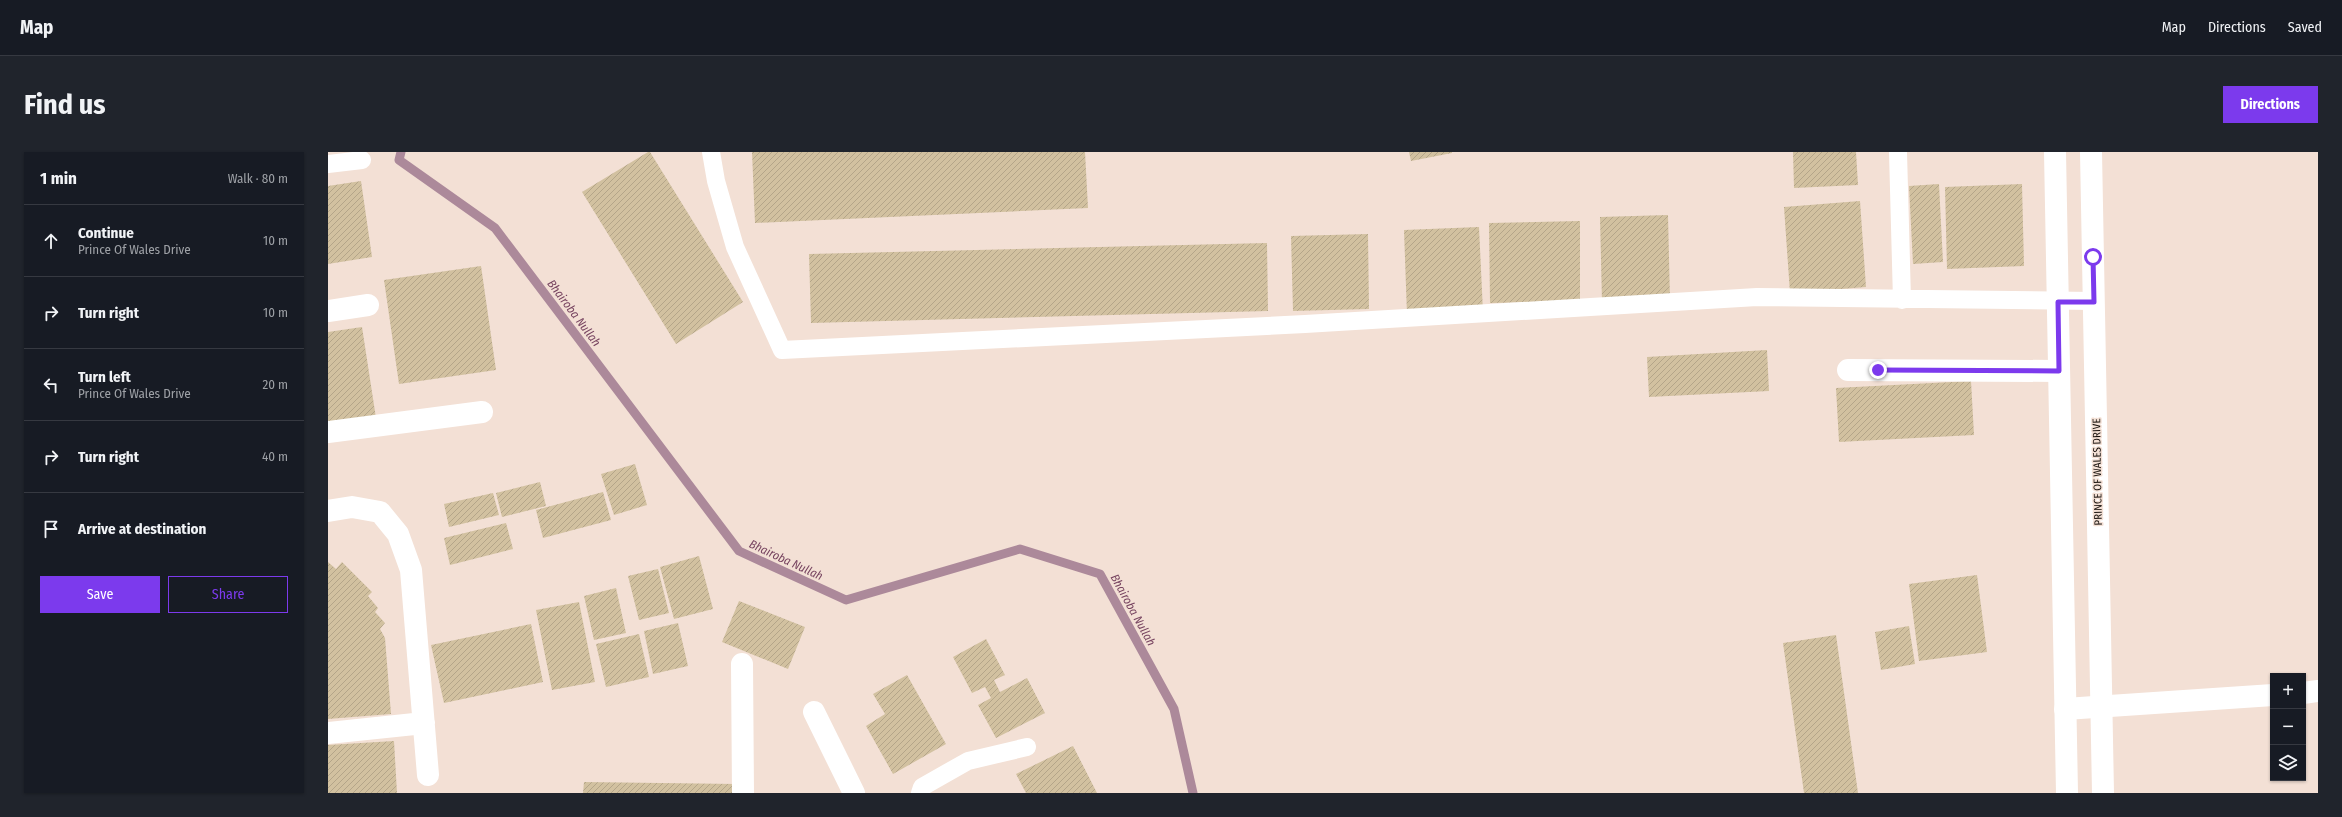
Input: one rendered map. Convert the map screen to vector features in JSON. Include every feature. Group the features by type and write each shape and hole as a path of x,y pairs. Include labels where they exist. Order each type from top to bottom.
{"street":[{"path":"2055,152 2067,793"},
{"name":"PRINCE OF WALES DRIVE","path":"2091,152 2103,793"},
{"path":"328,311 368,304"},
{"path":"1848,370 2059,371"},
{"path":"328,432 482,412"},
{"path":"328,511 352,507 380,512 398,534 412,570 428,775"},
{"path":"742,664 743,793"},
{"path":"2306,693 2318,691"},
{"path":"2065,709 2102,708 2270,695"},
{"path":"814,712 854,793"},
{"path":"328,733 424,723"}],"lane":[{"path":"711,152 716,181 736,247 782,350 1305,324 1757,297 2094,302"},
{"path":"1898,152 1902,300"},
{"path":"328,164 362,160"},
{"path":"920,793 922,787 968,761 1028,747"}],"building":[{"path":"650,152 743,302 676,344 582,192"},
{"path":"752,152 1085,152 1088,208 755,223"},
{"path":"1409,152 1452,152 1452,153 1411,161"},
{"path":"1793,152 1856,152 1858,185 1794,188"},
{"path":"361,181 372,257 328,264 328,186"},
{"path":"1939,184 1943,262 1913,264 1909,186"},
{"path":"2022,184 2024,266 1947,269 1945,187"},
{"path":"1860,201 1866,287 1790,293 1784,207"},
{"path":"1668,215 1670,300 1602,302 1600,217"},
{"path":"1580,221 1580,301 1490,303 1489,223"},
{"path":"1479,227 1483,312 1407,315 1404,230"},
{"path":"1368,234 1369,309 1293,311 1291,236"},
{"path":"1267,243 1268,311 811,323 809,254"},
{"path":"481,266 496,370 399,384 384,280"},
{"path":"362,327 376,418 328,425 328,332"},
{"path":"1767,350 1769,391 1649,397 1647,357"},
{"path":"1971,381 1974,435 1839,442 1836,388"},
{"path":"635,464 647,505 614,515 601,474"},
{"path":"540,482 546,506 502,517 496,493"},
{"path":"603,492 611,520 543,538 536,510"},
{"path":"493,493 499,515 449,527 444,504"},
{"path":"506,523 513,549 450,565 444,538"},
{"path":"699,556 713,609 674,619 660,567"},
{"path":"328,562 336,569 342,562 372,592 368,596 378,608 375,612 385,623 380,629 385,638 391,714 328,719"},
{"path":"658,569 669,613 639,620 628,576"},
{"path":"1977,575 1987,652 1919,661 1909,584"},
{"path":"616,588 626,633 594,640 584,596"},
{"path":"739,601 805,627 788,669 722,642"},
{"path":"579,602 595,682 552,690 536,610"},
{"path":"678,623 688,666 653,674 644,631"},
{"path":"531,624 543,682 444,703 431,645"},
{"path":"1909,626 1915,664 1881,670 1875,632"},
{"path":"639,634 649,677 606,687 596,644"},
{"path":"1836,635 1858,793 1804,793 1783,643"},
{"path":"986,639 1005,675 994,680 1000,692 1027,678 1045,713 996,738 978,705 991,698 985,687 972,693 953,657"},
{"path":"907,675 946,744 893,774 866,726 885,714 873,694"},
{"path":"394,741 397,793 328,793 328,745"},
{"path":"1073,746 1097,793 1026,793 1016,774"},
{"path":"584,782 737,784 737,793 583,793"}],"waterway":[{"name":"Bhairoba Nullah","path":"401,152 399,160 495,228 739,551 846,600 1020,549 1100,574 1174,709 1193,793"}],"route":[{"path":"1878,370 2059,371 2058,302 2094,302 2093,257"}]}
